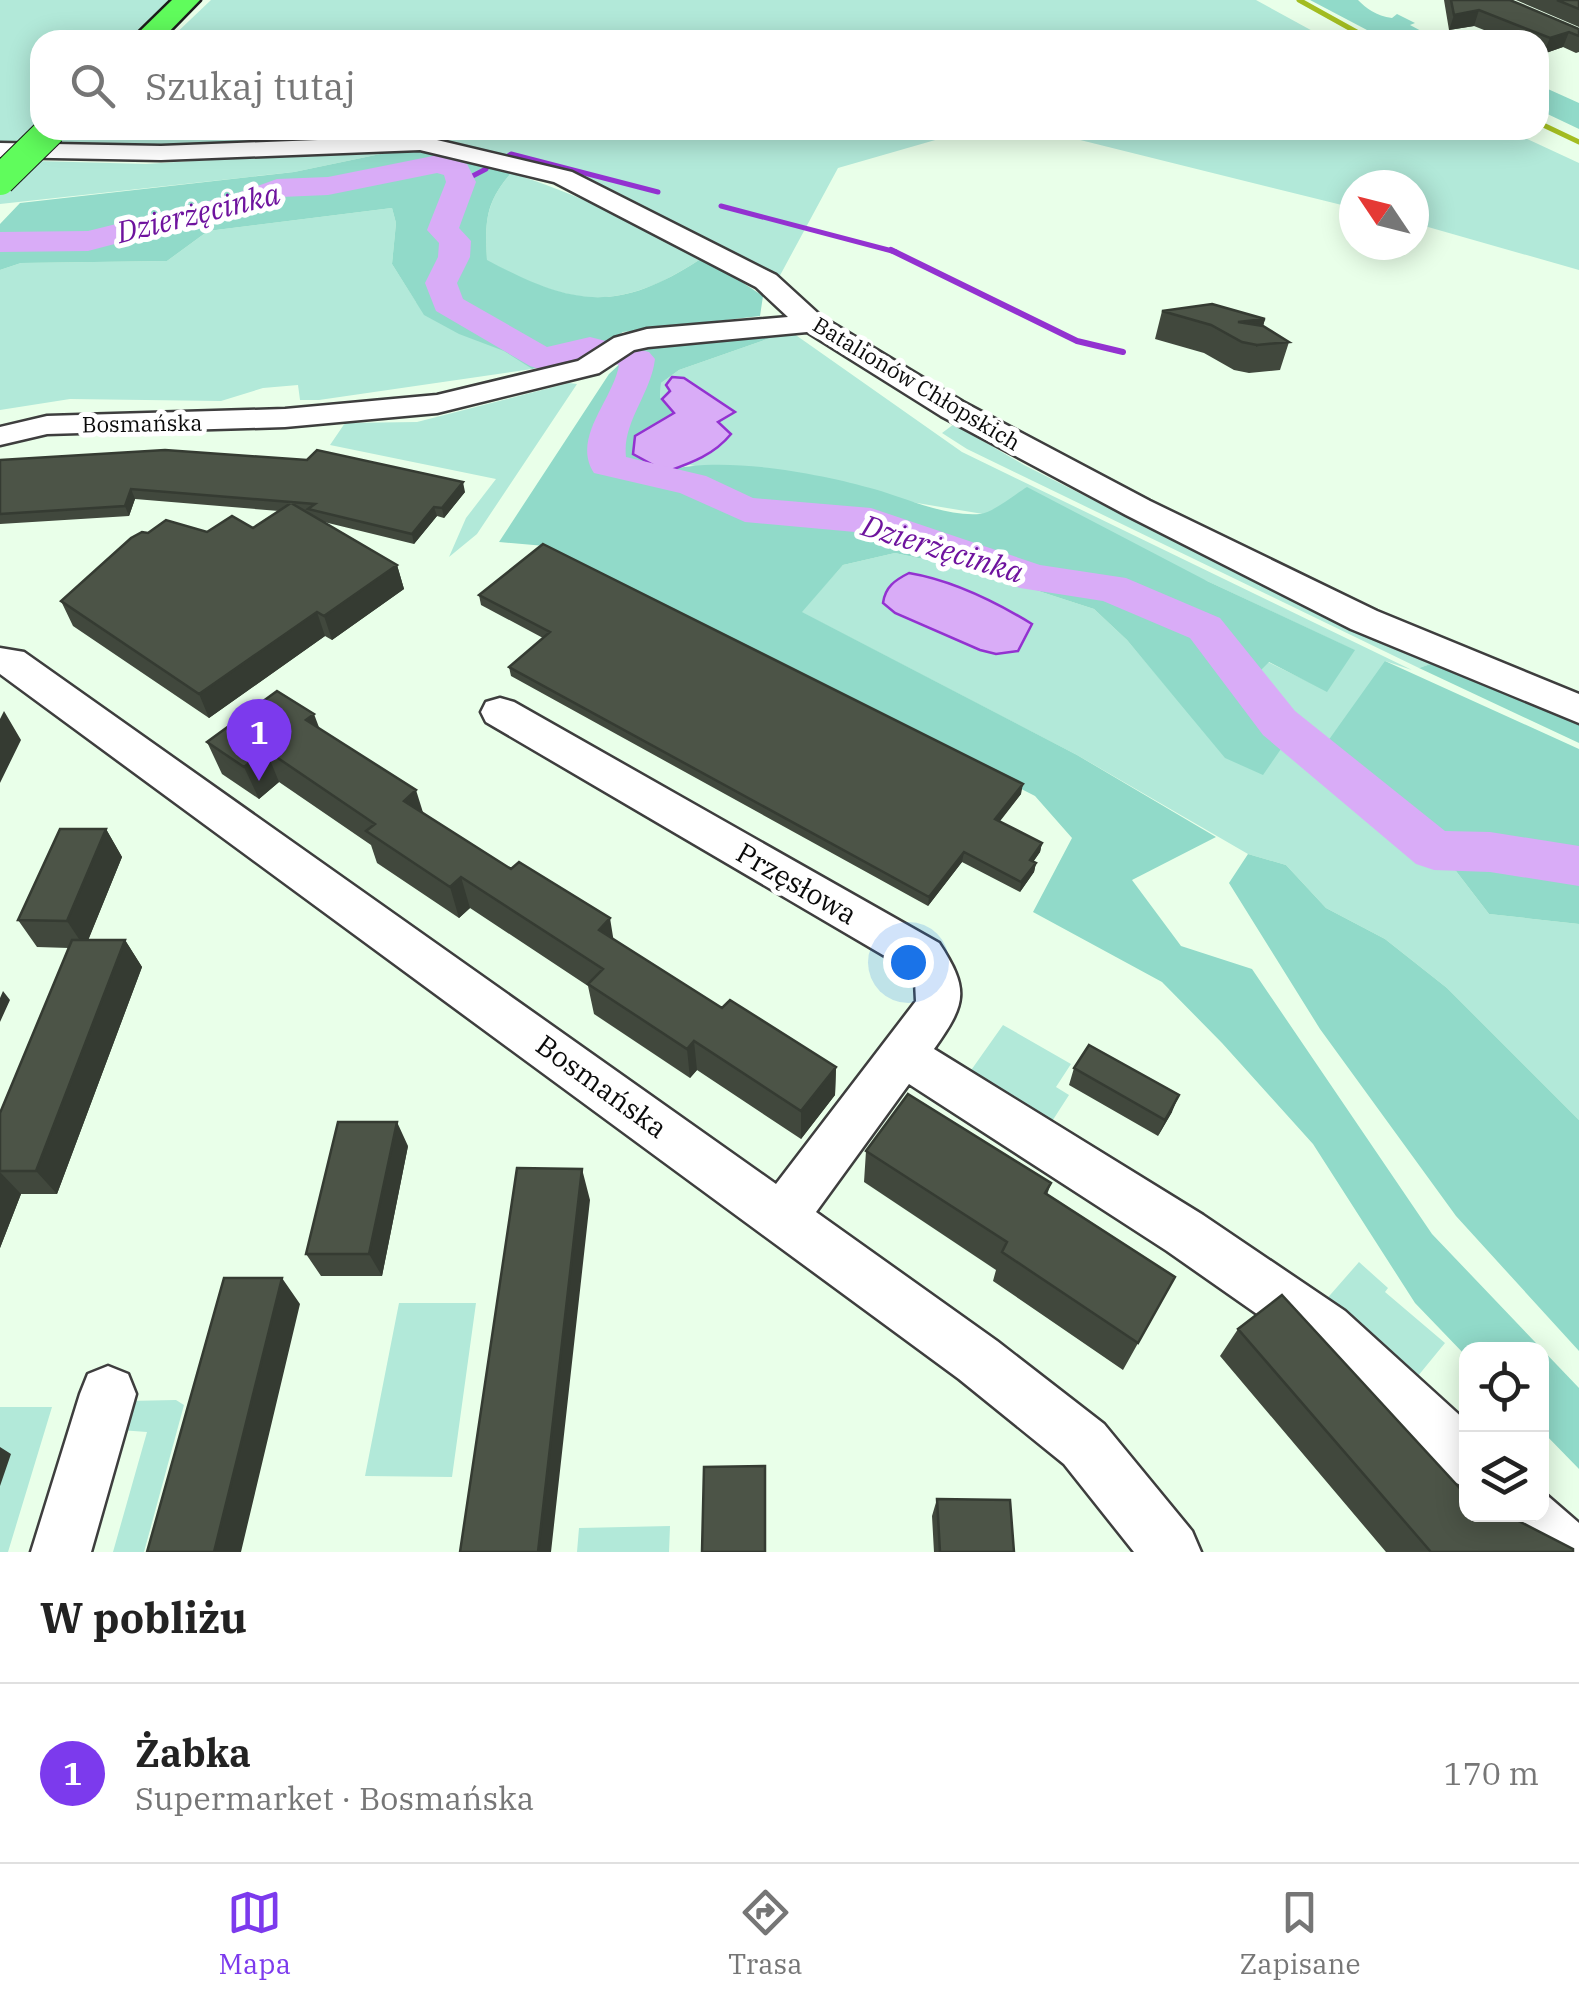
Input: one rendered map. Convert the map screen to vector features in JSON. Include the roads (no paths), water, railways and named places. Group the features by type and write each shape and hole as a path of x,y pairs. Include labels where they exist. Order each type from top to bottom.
{"main road":[{"path":"156,30 187,0"},
{"path":"0,180 42,140"}],"street":[{"name":"Batalionów Chłopskich","path":"0,150 152,153 410,142 442,145 572,180 766,281 812,322 952,409 1172,525 1364,620 1579,710"},
{"name":"Bosmańska","path":"0,436 46,426 376,412 437,404 613,352 647,338 812,322"},
{"name":"Bosmańska","path":"0,661 11,661 64,703 356,907 978,1360 1084,1444 1170,1552"},
{"name":"Przęsłowa","path":"500,712 923,956 937,978 939,1006 782,1217"},
{"path":"904,1055 1185,1233 1326,1330 1459,1453"},
{"path":"60,1552 108,1394"},
{"path":"1536,1522 1568,1552"}],"waterway":[{"path":"502,160 511,154 658,192"},
{"name":"Dzierżęcinka","path":"0,242 88,241 240,202 277,188 328,186 438,164 457,170 461,182 443,230 455,241 454,257 441,283 448,304 542,359 590,347 637,359 636,372 607,438 608,465 692,484 745,510 871,521 1035,578 1111,588 1205,628 1279,723 1434,850 1490,852 1579,866"},
{"path":"461,182 486,169"},
{"path":"721,206 894,251"},
{"path":"894,251 1077,341 1123,352"}],"railway":[{"path":"1299,0 1353,30"},
{"path":"1549,128 1579,142"}],"place":[{"name":"Żabka","path":"259,781"}]}
